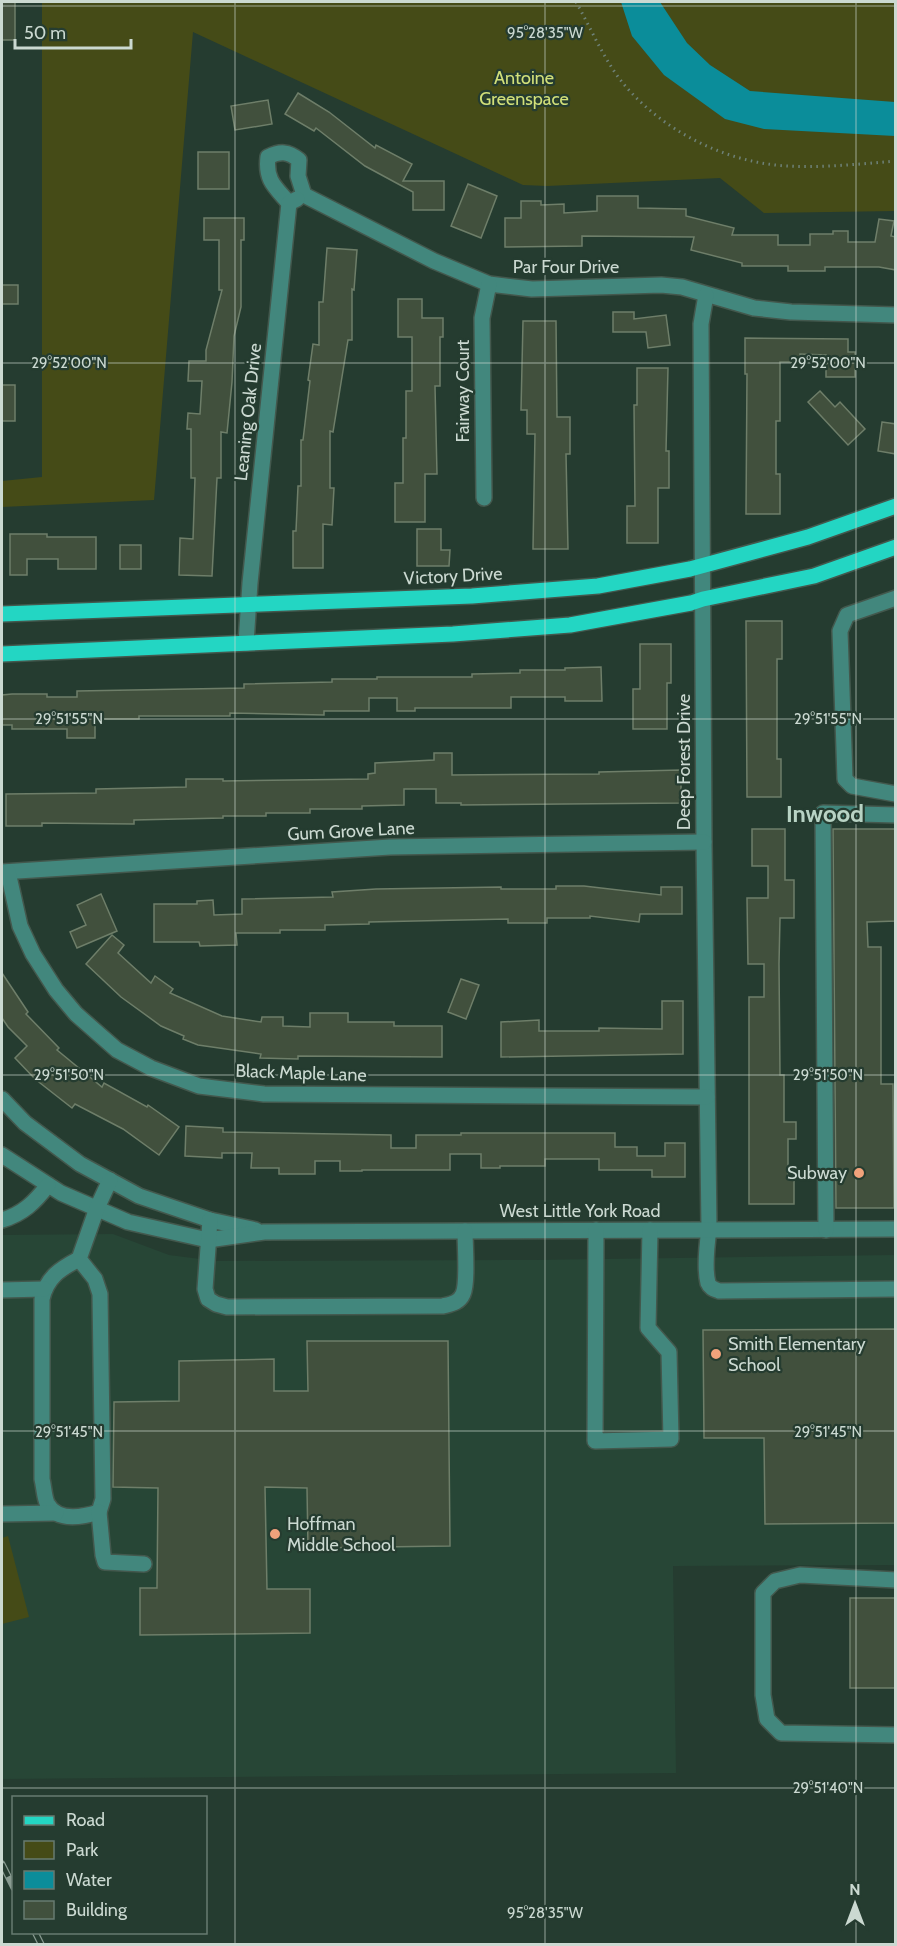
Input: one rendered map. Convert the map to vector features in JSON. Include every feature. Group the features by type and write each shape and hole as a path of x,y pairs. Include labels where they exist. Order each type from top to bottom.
{"main road":[{"name":"Victory Drive","path":"2,614 472,596 598,586 690,569 808,537 896,506"},
{"path":"2,654 453,634 570,625 692,603 814,576 896,547"}],"street":[{"path":"278,152 291,154 299,160 298,176 304,195 289,203 270,182 267,168 268,157 278,152"},
{"name":"Par Four Drive","path":"304,195 434,261 489,284 532,289 661,285 682,287 754,308 791,312 896,315"},
{"name":"Leaning Oak Drive","path":"246,643 248,604 289,203"},
{"name":"Fairway Court","path":"484,498 482,318 489,284"},
{"name":"Deep Forest Drive","path":"706,295 701,324 708,1284 712,1289 719,1291 896,1289"},
{"path":"896,598 847,615 840,631 845,779 852,786 896,794"},
{"path":"826,1230 823,813 896,815"},
{"name":"Gum Grove Lane","path":"5,872 390,848 704,842"},
{"name":"Black Maple Lane","path":"5,872 20,926 33,954 56,990 76,1014 117,1050 151,1068 199,1086 264,1094 707,1097"},
{"name":"West Little York Road","path":"2,1099 25,1123 80,1164 139,1196 210,1220 264,1232"},
{"name":"West Little York Road","path":"4,1161 61,1193 128,1222 208,1240 264,1232 896,1229"},
{"path":"56,1513 48,1503 42,1479 42,1299 44,1289 52,1276 79,1259 97,1208 110,1180"},
{"path":"2,1220 16,1216 36,1201 48,1185"},
{"path":"210,1220 205,1289 208,1299 216,1304 227,1306 443,1306 455,1303 463,1294 465,1231"},
{"path":"596,1230 595,1441 671,1439 669,1352 648,1328 650,1230"},
{"path":"79,1259 94,1279 100,1294 103,1499 99,1512 103,1555 105,1562 144,1564"},
{"path":"2,1290 44,1289"},
{"path":"2,1514 56,1513 68,1517 84,1517 99,1512"},
{"path":"896,1580 800,1575 775,1581 763,1593 763,1695 766,1719 781,1733 896,1736"}],"path":[{"path":"576,2 609,64 626,87 645,106 687,137 732,156 761,163 806,166 896,161"}],"shaded area":[{"name":"Hoffman Middle School","path":"113,1234 169,1255 216,1261 535,1260 895,1255 895,1565 673,1566 676,1773 2,1779 2,1235"}],"green space":[{"name":"Antoine Greenspace","path":"42,2 895,2 895,211 764,213 720,178 547,186 523,185 193,32 154,500 2,507 2,481 42,477"},
{"path":"8,1536 29,1617 2,1624 2,1538"}],"water":[{"path":"621,2 660,2 687,43 710,65 750,91 895,102 895,136 764,129 725,119 664,75 632,36"}],"building":[{"path":"2,2 15,2 15,40 2,40"},
{"path":"298,93 329,112 375,148 376,145 412,164 403,181 444,181 444,210 413,210 413,192 365,166 316,128 314,131 285,114"},
{"path":"268,100 272,124 235,130 231,106"},
{"path":"198,152 229,152 229,189 198,189"},
{"path":"468,184 497,196 481,238 451,226"},
{"path":"597,196 638,196 638,208 686,209 686,216 734,228 732,235 778,235 778,245 810,245 810,234 833,234 833,231 848,231 848,242 875,242 879,219 894,221 891,236 896,237 896,270 879,267 825,267 825,271 788,271 788,266 742,266 742,263 691,250 694,237 582,236 582,246 505,247 505,218 521,218 521,201 541,201 541,205 564,204 564,213 597,211"},
{"path":"204,218 244,218 244,240 241,240 241,307 234,336 227,433 221,432 221,478 217,478 212,576 179,575 180,538 193,539 195,478 191,478 191,429 187,429 188,413 200,414 202,381 188,381 189,361 206,361 206,350 222,290 219,290 219,240 204,240"},
{"path":"327,248 357,250 354,290 352,289 352,340 348,340 333,432 330,431 330,488 334,488 332,525 323,524 323,568 293,568 293,531 296,531 298,486 301,486 301,440 303,440 313,344 319,345 319,302 323,302"},
{"path":"2,285 18,285 18,304 2,304"},
{"path":"398,299 422,299 422,318 443,318 443,337 440,337 440,386 435,386 437,474 425,474 425,522 395,522 395,483 403,483 406,391 412,391 412,337 398,337"},
{"path":"613,312 634,312 634,319 666,315 670,345 648,348 646,332 613,332"},
{"path":"523,321 556,321 557,417 570,417 570,454 566,454 568,549 533,549 535,434 527,434 527,410 521,410"},
{"path":"745,338 848,339 848,352 855,352 855,377 826,377 826,355 800,354 800,362 780,362 780,421 776,421 776,474 780,474 780,514 746,514"},
{"path":"637,368 668,368 666,451 669,451 669,488 658,488 658,543 627,543 627,506 635,506 634,405 637,405"},
{"path":"2,385 15,385 15,421 2,421"},
{"path":"820,391 835,407 840,402 865,429 848,445 808,402"},
{"path":"882,422 896,424 896,454 878,451"},
{"path":"417,529 441,529 441,550 450,550 449,566 417,566"},
{"path":"10,534 96,537 96,569 58,569 58,559 27,559 27,575 10,575"},
{"path":"120,545 141,545 141,569 120,569"},
{"path":"746,621 782,621 782,659 777,659 777,759 781,759 781,797 747,797"},
{"path":"640,644 671,644 671,683 667,683 667,729 633,729 633,689 640,689"},
{"path":"601,667 602,701 565,701 565,697 511,697 511,708 415,708 415,711 397,711 397,698 369,698 369,711 324,711 324,715 230,713 230,716 139,716 139,719 95,719 95,738 67,738 67,729 12,729 12,725 2,725 2,695 12,694 77,697 77,691 244,688 244,684 332,682 332,679 377,679 377,677 472,677 472,674 520,673 520,670"},
{"path":"434,753 452,753 452,775 599,774 599,772 681,770 681,803 461,805 461,803 436,803 436,789 404,789 404,805 362,806 362,809 310,809 310,813 266,813 266,816 134,820 134,824 42,823 42,826 6,826 6,794 96,793 96,789 186,787 186,779 223,779 223,781 368,779 368,774 375,773 375,763 434,760"},
{"path":"752,829 785,829 785,880 794,880 794,918 780,918 779,964 780,1075 784,1075 784,1122 796,1122 796,1139 788,1139 788,1175 794,1175 794,1204 749,1204 749,997 764,997 764,964 748,964 747,898 768,898 768,866 752,866"},
{"path":"833,829 896,829 896,921 867,922 868,947 881,947 881,1084 893,1084 894,1208 836,1208"},
{"path":"556,886 584,886 661,895 661,887 682,887 682,914 640,914 639,922 590,916 590,918 547,918 547,923 508,923 508,919 369,922 369,924 325,925 325,930 236,933 237,945 200,946 199,942 154,942 154,904 197,904 197,901 213,900 214,915 242,914 242,899 333,897 332,892 376,889 501,887 501,889 556,889"},
{"path":"101,894 117,931 77,948 70,932 86,925 77,905"},
{"path":"112,935 124,945 118,953 151,983 155,976 173,989 170,993 222,1016 261,1022 262,1017 283,1017 283,1026 310,1027 310,1013 348,1013 348,1022 394,1022 394,1026 442,1026 442,1057 260,1058 261,1054 198,1045 161,1026 121,997 86,964"},
{"path":"2,973 28,1012 26,1014 59,1048 57,1050 102,1087 104,1083 147,1107 148,1105 179,1127 159,1155 123,1129 75,1104 72,1108 35,1079 15,1058 27,1046 2,1018"},
{"path":"461,979 479,985 466,1019 448,1012"},
{"path":"662,1001 683,1001 683,1054 501,1057 501,1022 539,1020 539,1031 599,1031 599,1028 662,1029"},
{"path":"186,1126 223,1128 223,1132 391,1135 391,1148 416,1148 416,1135 615,1133 615,1147 637,1147 637,1156 665,1156 665,1143 685,1143 685,1177 652,1177 652,1170 599,1170 599,1159 545,1159 545,1166 481,1168 481,1154 450,1154 450,1170 340,1171 340,1161 315,1161 315,1174 279,1174 279,1168 251,1168 252,1153 222,1153 222,1158 185,1156"},
{"path":"896,1329 896,1523 765,1524 764,1438 704,1438 703,1330"},
{"path":"307,1341 448,1341 450,1546 308,1548 307,1488 265,1487 267,1589 310,1589 310,1633 140,1635 140,1588 157,1588 158,1488 113,1487 114,1402 179,1401 179,1361 274,1359 274,1391 308,1391"},
{"path":"850,1598 896,1598 896,1688 850,1688"}],"railway":[{"path":"2,1864 12,1884"},
{"path":"36,1934 41,1944"}],"place":[{"name":"Subway","path":"859,1173"},
{"name":"Smith Elementary School","path":"716,1354"},
{"name":"Hoffman Middle School","path":"275,1534"}],"district":[{"name":"Inwood","path":"825,813"}]}
